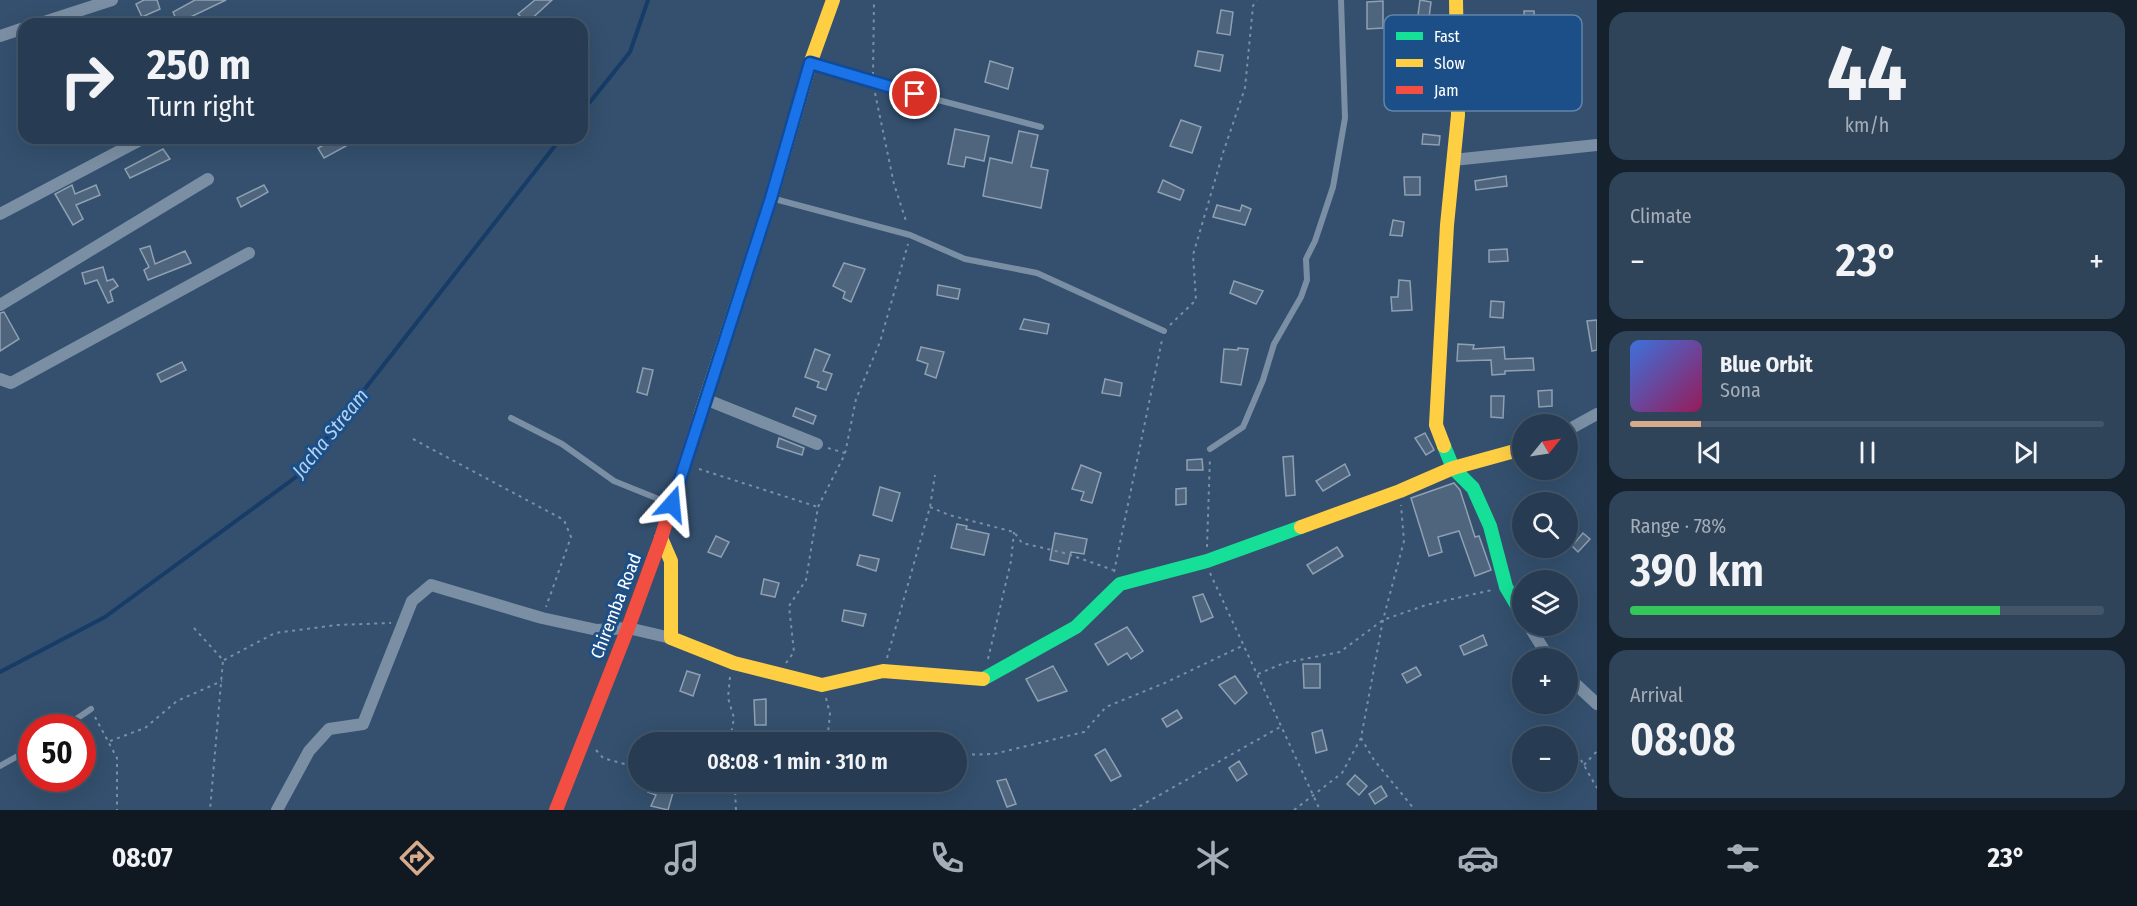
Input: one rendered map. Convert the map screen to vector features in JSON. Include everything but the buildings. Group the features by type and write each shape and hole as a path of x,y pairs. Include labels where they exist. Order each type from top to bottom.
{"street":[{"path":"56,18 112,0"},
{"name":"Chiremba Road","path":"556,810 661,538 771,198 810,63 833,0"},
{"path":"1456,0 1456,15"},
{"path":"0,36 18,30"},
{"path":"1458,111 1447,225 1436,425 1453,468 1473,488 1490,526 1506,586 1512,596"},
{"path":"0,214 133,144"},
{"path":"1454,160 1597,145"},
{"path":"0,305 208,179"},
{"path":"0,379 11,383 249,253"},
{"path":"705,399 816,444"},
{"path":"1578,424 1597,414"},
{"path":"277,810 309,751 329,729 363,724 412,601 431,585 542,618 597,630 628,628 671,638 734,663 822,685 883,671 983,680 1076,627 1120,584 1207,561 1400,491 1453,468 1512,451"},
{"path":"661,538 671,561 671,638"},
{"path":"1578,686 1597,704"}],"lane":[{"path":"1210,448 1243,427 1275,344 1301,297 1307,280 1306,259 1315,241 1333,187 1345,118 1341,0"},
{"path":"810,63 873,83 1041,127"},
{"path":"771,198 910,235 964,259 1037,273 1164,331"},
{"path":"511,418 562,444 614,481 672,504"},
{"path":"84,714 91,709"},
{"path":"0,766 18,756"}],"path":[{"path":"777,674 794,652 789,606 806,580 818,507 845,454 856,399 880,342 910,235 894,184 873,83 874,0"},
{"path":"1120,584 1113,570 1164,331 1196,300 1193,255 1222,153 1245,88 1253,6 1256,0"},
{"path":"413,439 564,520 571,537 542,618"},
{"path":"816,444 845,454"},
{"path":"1210,448 1207,561 1209,571 1283,725 1320,810"},
{"path":"685,465 818,507"},
{"path":"883,671 930,507 935,475"},
{"path":"1294,810 1342,773 1361,738 1383,621 1404,541 1400,491"},
{"path":"930,507 949,515 1014,532 1022,543 1068,554 1113,570"},
{"path":"983,680 1011,561 1014,532"},
{"path":"1258,674 1284,663 1340,652 1383,621 1426,605 1506,586"},
{"path":"224,660 276,633 337,625 403,623"},
{"path":"194,628 224,660 210,810"},
{"path":"967,755 994,754 1083,732 1106,707 1167,682 1243,645"},
{"path":"731,732 734,718 728,698 729,678 734,663"},
{"path":"110,741 145,728 177,701 222,681"},
{"path":"822,685 830,714 828,732"},
{"path":"91,709 117,758 117,810"},
{"path":"1133,810 1283,725"},
{"path":"585,737 603,758 628,765"},
{"path":"1361,738 1374,760 1415,810"},
{"path":"1584,765 1597,751"},
{"path":"1578,755 1597,788"},
{"path":"735,792 736,810"}],"waterway":[{"name":"Jacha Stream","path":"588,104 630,52 648,0"},
{"name":"Jacha Stream","path":"0,672 105,617 296,477 556,144"}],"traffic: fast":[{"path":"1444,446 1453,468 1473,488 1490,526 1506,587 1512,597"},
{"path":"983,679 1076,627 1120,584 1207,561 1301,527"}],"traffic: slow":[{"path":"700,416 771,198 810,64 833,0"},
{"path":"1456,0 1456,15"},
{"path":"1444,446 1436,425 1447,225 1458,111"},
{"path":"1301,527 1400,491 1453,468 1512,452"},
{"path":"661,538 671,561 671,638 734,663 822,685 883,671 983,679"}],"traffic: jam":[{"path":"556,810 661,538 700,416"}],"route":[{"path":"672,504 771,198 810,63 915,94"}]}
